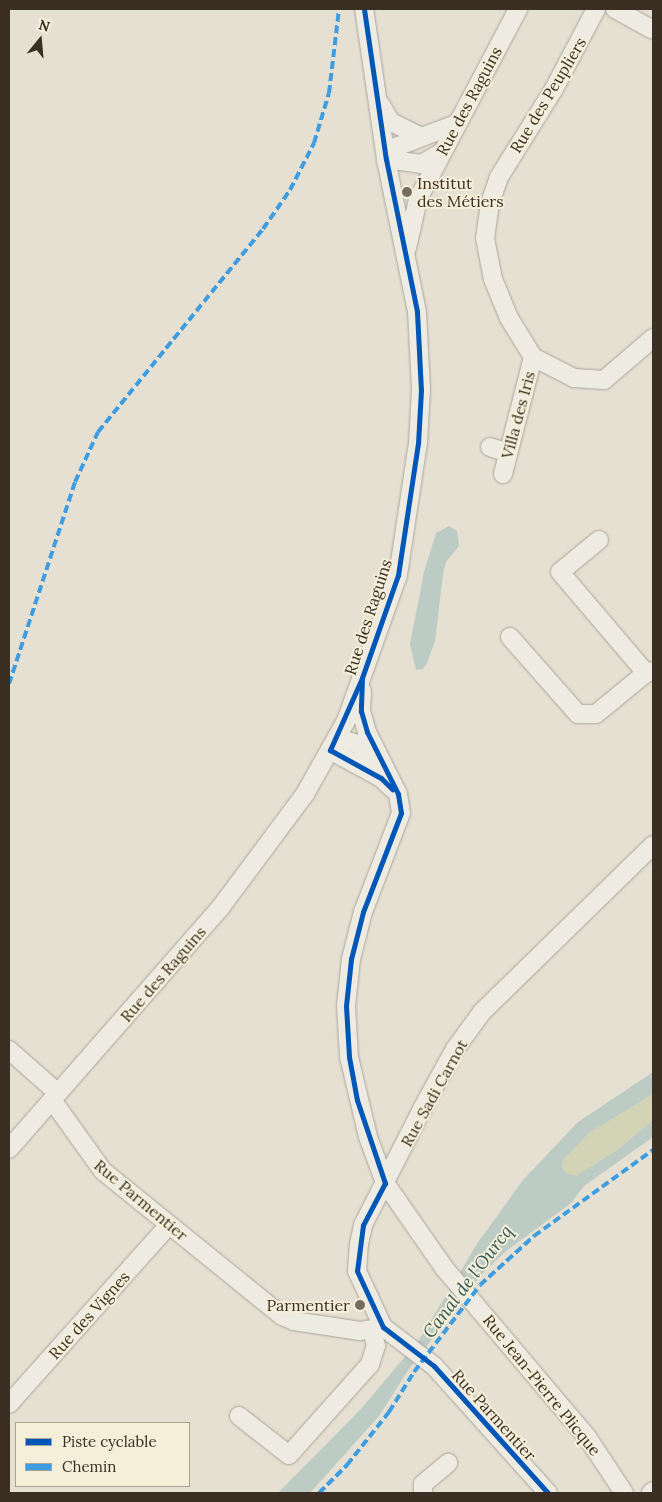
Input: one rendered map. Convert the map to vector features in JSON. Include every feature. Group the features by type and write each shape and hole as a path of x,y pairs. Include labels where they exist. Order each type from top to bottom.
{"street":[{"name":"Rue des Raguins","path":"9,1149 221,907 305,794 333,744 362,678 398,575 418,443 421,390 417,312 386,159 364,9"},
{"name":"Rue des Raguins","path":"406,251 418,199 518,9"},
{"name":"Rue des Peupliers","path":"533,357 509,318 493,279 485,238 490,203 499,177 554,89 596,9"},
{"path":"615,9 653,30"},
{"path":"378,100 391,122 420,136"},
{"path":"386,159 396,147 420,136 456,124"},
{"path":"386,159 421,164 441,153"},
{"path":"533,357 574,378 604,380 653,338"},
{"name":"Villa des Iris","path":"502,474 533,357"},
{"path":"490,448 508,453"},
{"path":"510,637 578,714 596,714 649,672 560,572 599,540"},
{"path":"362,678 361,711 367,732 398,794"},
{"path":"333,744 358,744 389,776"},
{"path":"333,744 381,778 398,794"},
{"name":"Rue Jean-Pierre Plicque","path":"398,794 401,813 397,830 363,912 352,959 346,1006 349,1057 357,1100 385,1183 445,1269 587,1437 624,1493"},
{"name":"Rue Sadi Carnot","path":"383,1332 358,1271 363,1225 455,1049 482,1012 653,845"},
{"name":"Rue Parmentier","path":"9,1050 55,1096 103,1171 282,1316 294,1321 383,1332 434,1366 548,1493"},
{"name":"Rue des Vignes","path":"9,1404 169,1225"},
{"path":"239,1416 289,1455 370,1364 383,1332"},
{"path":"422,1493 423,1484 448,1462"}],"green space":[{"path":"653,1094 653,1120 617,1150 576,1176 566,1173 562,1167 563,1160 589,1133"}],"water":[{"path":"449,526 457,531 459,546 446,562 435,641 427,663 423,669 416,670 410,644 424,572 436,533"},
{"name":"Canal de l'Ourcq","path":"653,1072 653,1094 589,1133 563,1160 562,1167 566,1173 576,1176 617,1150 653,1120 653,1137 584,1186 571,1203 505,1252 481,1275 409,1369 379,1416 310,1493 278,1493 361,1409 419,1340 477,1244 523,1180 578,1122"}],"marked path":[{"path":"9,684 75,482 98,432 263,229 290,190 314,143 329,93 339,9"},
{"path":"319,1493 347,1465 389,1412 414,1372 480,1285 534,1236 653,1150"}],"cycle path":[{"path":"364,9 386,159 417,312 421,390 418,443 398,575 362,678 330,750 381,778 392,789"},
{"path":"362,678 361,711 367,732 398,794 401,813 363,912 351,959 346,1006 349,1057 357,1100 385,1183 363,1225 357,1271 383,1327 434,1366 548,1493"}],"place":[{"name":"Institut des Métiers","path":"407,192"},
{"name":"Parmentier","path":"360,1305"}]}
